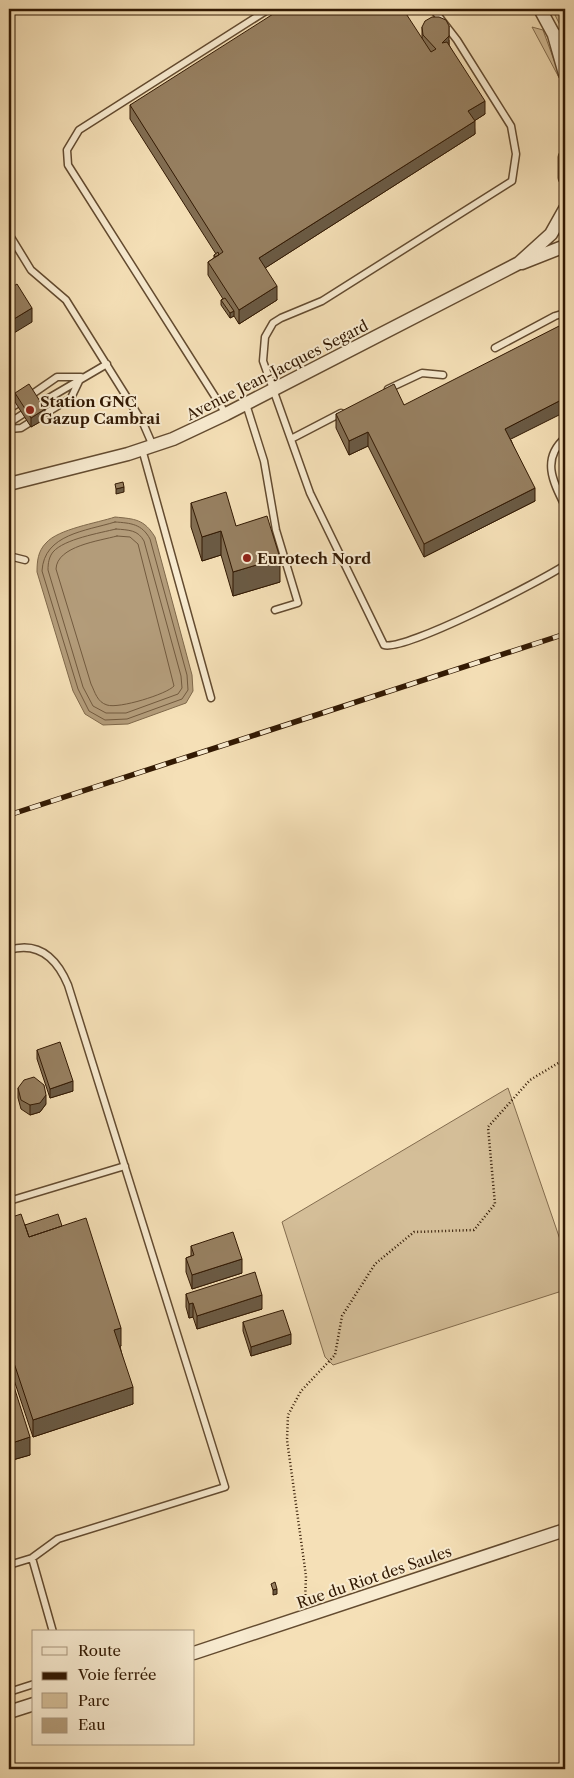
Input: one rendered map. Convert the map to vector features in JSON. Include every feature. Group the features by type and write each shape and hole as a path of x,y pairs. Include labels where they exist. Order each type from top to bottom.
{"street":[{"path":"540,9 553,33 565,74"},
{"path":"553,33 565,47"},
{"path":"565,157 565,178"},
{"name":"Avenue Jean-Jacques Segard","path":"519,263 551,234 565,209"},
{"name":"Avenue Jean-Jacques Segard","path":"11,480 148,448 226,414 519,263 565,246"},
{"name":"Rue du Riot des Saules","path":"195,1653 304,1619 565,1530"},
{"path":"9,1712 32,1705"}],"lane":[{"path":"226,414 68,165 67,150 79,130 269,9"},
{"path":"433,9 463,49 511,126 516,154 512,181 322,301 281,318 274,323 265,337 263,361 310,493 384,645 395,646 453,622 565,565"},
{"path":"9,234 31,270 66,300 143,423 211,698"},
{"path":"495,348 554,316 565,313"},
{"path":"37,405 81,377 106,364"},
{"path":"381,392 415,375 426,372 443,374"},
{"path":"30,395 57,377 81,377"},
{"path":"43,415 71,398 81,377"},
{"path":"9,410 17,404"},
{"path":"246,404 262,453 276,530 298,603 276,610"},
{"path":"292,439 346,410"},
{"path":"9,423 23,414"},
{"path":"9,429 21,428 29,423"},
{"path":"565,438 554,451 550,467 551,476 565,506"},
{"path":"9,556 25,560"},
{"path":"9,950 31,947 41,950 51,957 62,969 225,1486 58,1538 32,1558 9,1565"},
{"path":"9,1201 125,1166"},
{"path":"32,1558 52,1630"},
{"path":"9,1692 32,1685"}],"path":[{"path":"304,1619 306,1576 287,1440 288,1415 301,1391 335,1355 342,1316 376,1264 414,1232 474,1230 495,1204 488,1127 530,1080 565,1058"}],"green space":[{"path":"552,9 560,9 565,19 565,35"},
{"path":"532,27 543,30 563,85"},
{"path":"508,1088 565,1254 565,1290 333,1365 325,1357 282,1222"}],"water":[{"path":"115,517 128,518 143,523 155,537 192,675 193,691 186,703 128,724 103,725 85,714 73,691 37,572 37,564 41,549 52,538 68,530"}],"building":[{"path":"281,9 403,9 431,52 436,49 423,35 422,27 425,21 432,17 446,20 449,26 449,36 442,43 447,42 485,101 468,111 475,121 259,258 277,286 239,310 208,262 223,252 130,105"},
{"path":"17,284 32,308 9,322 9,289"},
{"path":"225,298 234,311 230,313 221,300"},
{"path":"565,323 565,398 505,429 535,488 424,544 368,432 349,441 336,414 394,384 404,405"},
{"path":"29,384 45,409 31,418 15,393"},
{"path":"123,482 124,487 116,489 115,484"},
{"path":"226,492 236,526 267,516 280,558 233,572 221,531 202,537 191,503"},
{"path":"60,1042 73,1081 50,1089 37,1050"},
{"path":"34,1077 44,1085 46,1095 40,1103 30,1105 21,1100 18,1088 24,1080"},
{"path":"21,1214 29,1237 86,1218 121,1328 114,1330 133,1387 33,1420 14,1363 9,1365 9,1218"},
{"path":"58,1214 62,1226 29,1237 25,1225"},
{"path":"233,1232 242,1259 192,1275 186,1258 194,1255 191,1246"},
{"path":"255,1272 262,1295 197,1316 193,1303 189,1304 186,1294"},
{"path":"283,1310 291,1334 251,1347 243,1322"},
{"path":"9,1371 30,1437 9,1444"},
{"path":"275,1582 277,1589 273,1590 271,1584"}],"railway":[{"path":"9,815 565,634"}],"place":[{"name":"Station GNC Gazup Cambrai","path":"30,410"},
{"name":"Eurotech Nord","path":"247,558"}]}
